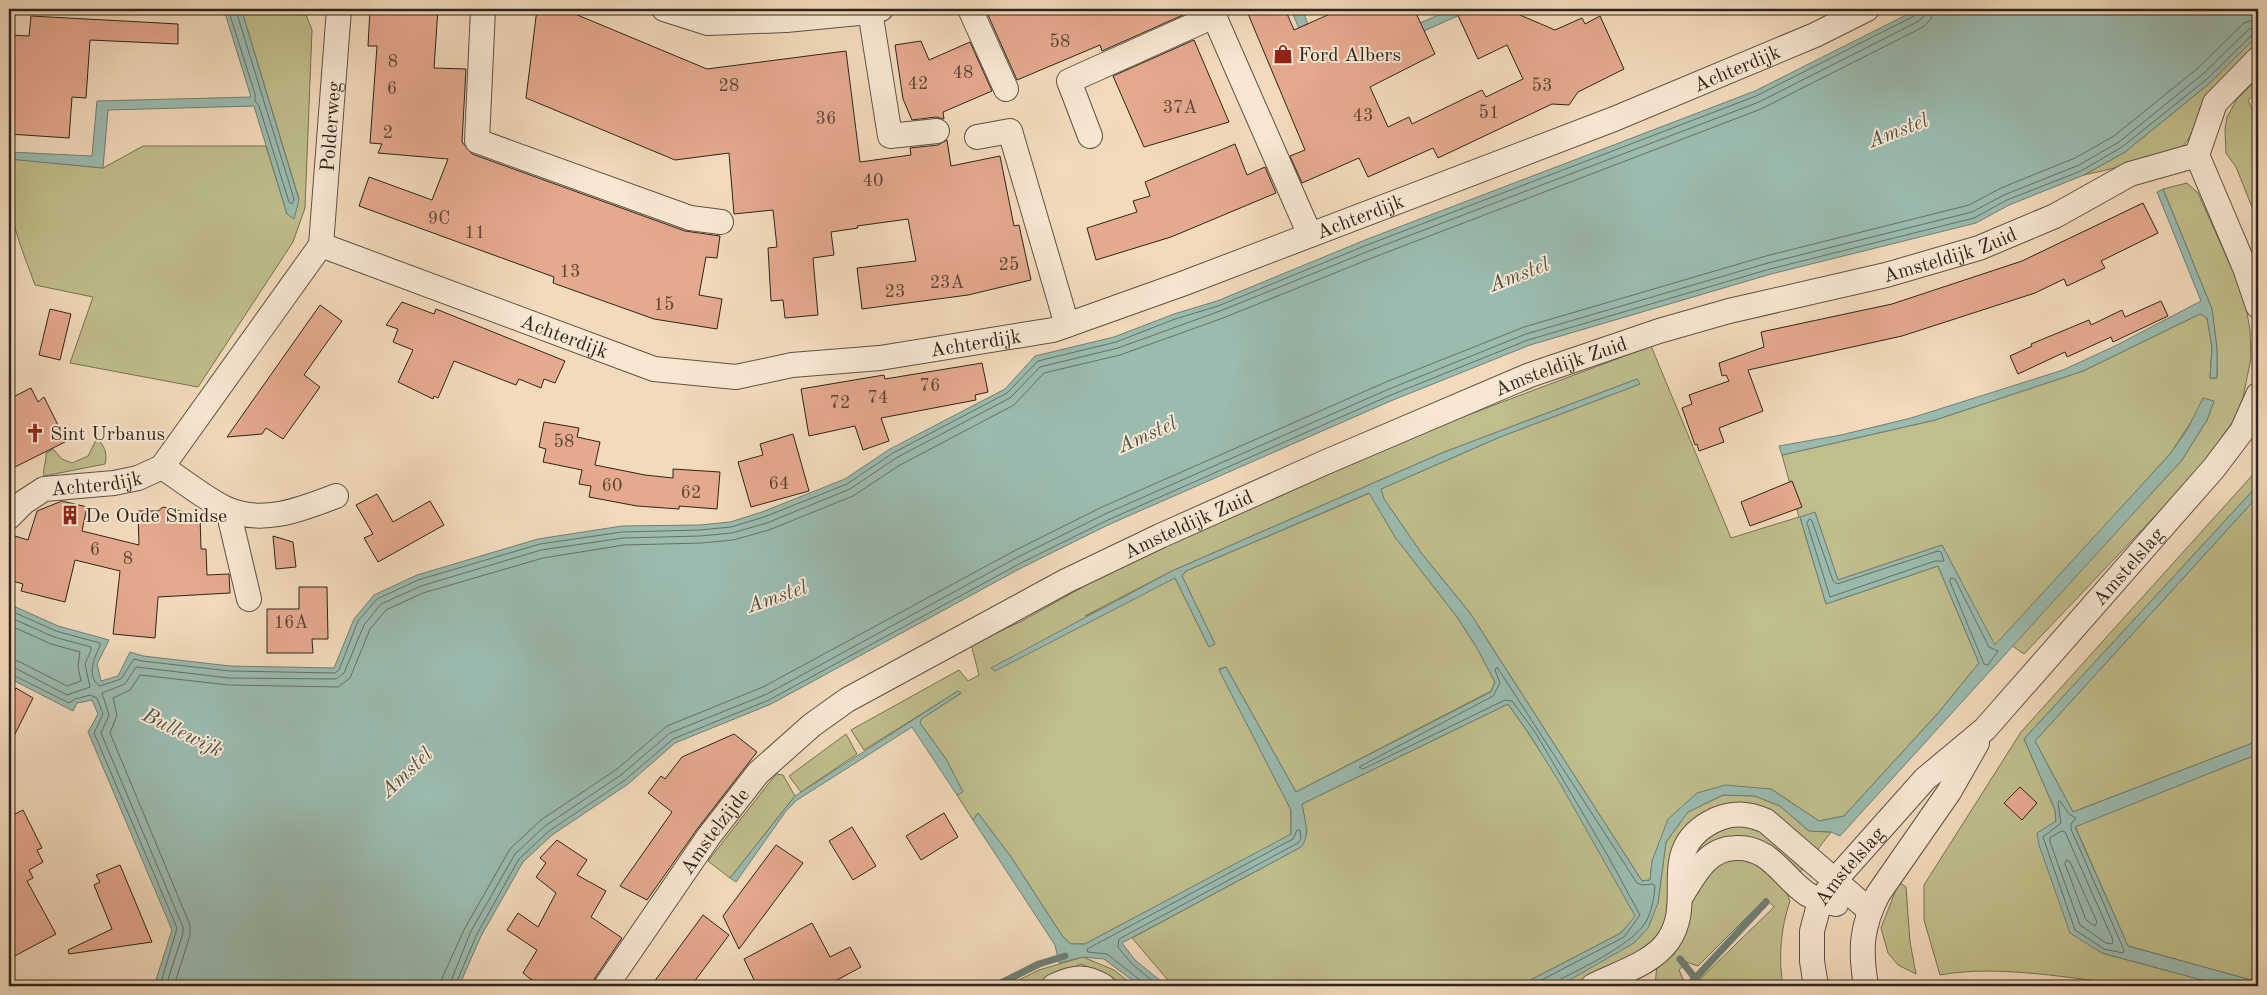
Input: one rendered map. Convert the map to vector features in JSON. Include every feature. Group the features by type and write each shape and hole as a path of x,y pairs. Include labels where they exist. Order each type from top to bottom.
{"street":[{"name":"Polderweg","path":"321,245 339,9"},
{"path":"483,9 477,141 690,218 721,222"},
{"path":"664,9 708,23 786,20 875,10 890,136 937,131"},
{"path":"970,9 1006,89"},
{"name":"Achterdijk","path":"9,517 24,502 44,490 114,483 138,478 162,467 321,245 654,369 736,377 792,365 890,357 1052,330 1067,325 1310,236 1614,119 1815,35 1867,9"},
{"path":"1090,136 1069,81 1214,16 1310,236"},
{"path":"2258,59 2215,103 2197,156 2242,260 2258,306"},
{"path":"977,137 1010,131 1067,325"},
{"name":"Amsteldijk Zuid","path":"847,700 1066,581 1160,536 1504,386 1659,331 1729,311 1886,275 1979,248 2055,216 2130,174 2197,156"},
{"name":"Amstelslag","path":"1816,986 1812,961 1812,931 1820,901 1836,879 1925,779 1985,729 2214,468 2242,431 2258,395"},
{"name":"Achterdijk","path":"162,467 228,510 256,516 290,513 336,496"},
{"path":"228,510 249,599"},
{"name":"Amstelzijde","path":"606,986 709,836 758,773 812,725 847,700"},
{"name":"Amstelslag","path":"1866,986 1862,950 1863,932 1870,910 1878,894 1949,792 1985,729"},
{"path":"1592,986 1656,953 1668,941 1675,926 1680,898 1681,857 1690,839 1705,825 1730,814 1752,815 1766,821 1870,910"},
{"path":"1680,898 1704,862 1716,853 1729,848 1743,847 1766,855 1806,893 1820,901 1870,910"},
{"path":"1054,986 1071,979 1090,979 1103,986"}],"shaded area":[{"path":"250,11 306,15 312,30 305,208 293,242 198,387 70,363 93,297 35,285 18,239 10,207 9,175 12,159 103,168 143,146 266,146 287,214 299,199 243,15"},
{"path":"2258,35 2258,47 2205,97 2193,129 2183,146 2151,159 2084,175 2125,152 2211,82"},
{"path":"2258,78 2258,92 2248,100 2258,124 2258,222 2236,167 2226,153 2225,129 2227,117 2237,99"},
{"path":"2187,183 2198,193 2244,296 2250,330 2251,358 2240,412 2194,475 2024,654 2011,645 2182,460 2207,420 2214,401 2191,422 2170,454 2000,642 1994,645 1942,545 1838,580 1815,513 1800,517 1826,604 1938,566 1979,663 1939,712 1844,816 1819,821 1771,789 1697,793 1652,861 1650,880 1642,881 1470,613 1422,554 1384,499 1381,489 1500,437 1640,384 1637,379 1442,453 1172,571 1085,616 1175,578 1209,647 1215,644 1182,576 1186,571 1370,493 1395,537 1457,617 1477,648 1495,682 1491,691 1296,792 1226,667 1219,669 1291,810 1291,835 1085,944 1071,944 1063,937 1011,857 978,813 973,820 957,795 963,792 946,759 920,723 921,719 960,694 958,691 864,750 851,730 959,670 968,681 979,675 971,644 1020,622 1115,569 1452,421 1651,346 1731,538 1799,517 1782,455 1935,420 2083,371 2200,314 2207,318 2212,347 2210,378 2217,378 2217,349 2212,309 2163,189"},
{"path":"97,438 105,450 105,464 44,476 46,453 53,449 62,459 72,463 88,456"},
{"path":"2258,469 2258,485 2024,739 2055,810 2056,821 2102,953 2224,986 2146,987 2037,974 1987,971 1940,975 1924,920 1924,885 2021,732"},
{"path":"2258,496 2258,741 2073,812 2035,741"},
{"path":"1508,704 1559,781 1636,916 1621,933 1519,986 1173,986 1132,938 1301,847 1307,832 1302,804"},
{"path":"846,734 857,754 801,792 789,776"},
{"path":"2258,754 2258,982 2128,946 2075,826"},
{"path":"776,774 783,775 795,796 730,878 708,861"},
{"path":"1723,795 1755,796 1780,806 1809,831 1831,832 1798,875 1784,886 1790,901 1784,921 1781,943 1783,986 1693,986 1774,907 1766,898 1698,966 1686,962 1679,970 1684,981 1679,986 1655,986 1657,964 1649,946 1574,986 1557,986 1566,982 1658,903 1666,842 1688,812"},
{"path":"1899,882 1906,887 1910,942 1916,974 1898,965 1888,953 1881,928"},
{"path":"1083,957 1114,970 1134,986 1123,986 1113,978 1081,964 1032,986 1007,986 1039,970"}],"water":[{"path":"220,9 284,9 287,14 250,11 243,15 299,200 294,219 287,214 254,106 108,110 103,168 9,159 9,152 92,156 97,101 251,97 225,13"},
{"path":"1291,9 1302,9 1323,63 1327,64 1452,9 1473,9 1319,78"},
{"path":"1918,9 2258,9 2258,35 2211,82 2125,152 2084,175 2009,205 1976,223 1771,274 1530,345 1393,400 1110,524 1023,567 771,704 675,743 628,784 552,835 523,862 481,936 459,986 154,986 172,930 88,732 98,714 92,700 77,703 73,711 9,678 9,604 58,626 109,640 97,664 101,681 118,676 130,652 143,656 230,666 334,668 354,619 374,595 417,575 538,539 622,526 700,525 730,522 762,512 845,479 890,449 1005,389 1035,356 1114,337 1174,314 1217,301 1365,240 1755,91"},
{"path":"2163,189 2212,309 2217,349 2217,378 2210,378 2212,347 2207,318 2200,314 2083,371 1935,420 1782,455 1779,446 1841,435 1911,418 2063,370 2115,346 2201,301 2157,192"},
{"path":"1637,379 1640,384 1500,437 1381,489 1384,499 1422,554 1470,613 1642,881 1650,880 1652,861 1668,819 1697,793 1725,785 1771,789 1819,821 1844,816 1939,712 1979,663 1938,566 1826,604 1800,517 1815,512 1838,580 1942,545 1995,645 2170,454 2187,430 2203,398 2214,401 2207,420 2182,460 1840,836 1831,832 1809,831 1780,806 1755,796 1723,795 1688,812 1666,842 1658,903 1648,928 1634,943 1566,982 1557,986 1519,986 1621,933 1635,916 1561,785 1508,704 1302,804 1306,837 1301,847 1122,943 1135,960 1167,986 1140,986 1104,959 1083,957 1059,963 1055,945 973,820 978,813 1011,857 1063,937 1071,944 1085,944 1291,834 1291,810 1219,670 1226,667 1296,792 1491,692 1495,682 1477,648 1457,617 1395,537 1369,493 1186,571 1182,576 1215,644 1209,647 1175,578 995,671 991,668 1172,571 1442,453"},
{"path":"2258,485 2258,496 2035,741 2073,812 2258,741 2258,754 2075,827 2128,946 2258,982 2258,986 2224,986 2102,953 2070,933 2039,845 2037,833 2056,821 2055,810 2024,739"},
{"path":"958,691 961,693 921,719 920,723 946,759 963,792 957,795 912,727 797,800 786,811 736,882 730,878 795,796"}],"building":[{"path":"370,9 438,9 434,68 466,69 462,142 472,154 685,231 720,236 717,258 706,257 699,295 722,299 717,329 654,319 553,283 554,277 359,206 369,177 432,200 448,159 378,153 382,144 370,143 377,46 368,46"},
{"path":"537,9 563,9 707,69 846,51 860,162 911,155 910,148 938,145 947,140 951,166 1000,156 1014,226 1019,225 1031,280 968,295 862,309 857,268 916,261 908,219 857,226 858,228 831,232 834,255 813,258 818,315 785,318 783,300 771,301 768,248 777,247 773,210 734,214 729,153 675,160 526,98"},
{"path":"1003,9 1180,9 1183,15 1102,51 1100,45 1017,80 988,15"},
{"path":"1246,9 1285,9 1294,30 1341,9 1414,9 1435,54 1370,87 1388,127 1409,117 1412,124 1482,90 1486,97 1523,79 1507,45 1478,59 1455,9 1506,9 1555,30 1582,18 1585,24 1600,16 1624,69 1578,92 1569,105 1552,104 1438,158 1433,148 1368,177 1359,158 1302,183 1290,156 1305,150"},
{"path":"31,16 178,24 178,44 90,40 86,98 72,97 69,138 9,134 9,35 29,36"},
{"path":"1194,40 1229,122 1144,147 1113,76"},
{"path":"921,41 929,60 970,42 992,91 943,112 944,119 936,117 912,120 903,99 895,45"},
{"path":"1235,144 1247,175 1265,167 1276,193 1171,237 1096,260 1087,228 1137,212 1133,201 1150,196 1145,182"},
{"path":"2143,203 2158,233 2101,261 2105,268 2067,286 2064,279 2035,293 1902,336 1748,370 1763,411 1719,428 1724,442 1699,451 1697,444 1695,445 1682,408 1692,404 1689,395 1729,381 1726,375 1722,376 1719,363 1764,347 1761,332 1892,304 2022,261"},
{"path":"2161,301 2168,316 2113,342 2111,337 2067,357 2065,352 2018,374 2010,356 2032,346 2031,344 2089,320 2091,325 2122,310 2125,317"},
{"path":"402,302 434,314 436,309 565,361 555,383 544,379 541,388 519,379 516,385 454,361 438,398 434,396 433,399 398,382 413,350 393,342 398,329 386,325"},
{"path":"320,305 342,321 304,375 320,387 283,439 266,428 262,434 227,437"},
{"path":"50,309 71,314 60,360 39,355"},
{"path":"982,363 988,392 975,395 976,400 881,418 889,441 863,450 855,426 809,436 801,389 884,375 885,379"},
{"name":"Sint Urbanus","path":"31,388 38,402 44,397 65,442 9,470 9,399"},
{"path":"544,422 579,428 577,437 600,442 595,465 645,475 673,478 673,469 720,472 717,509 679,506 679,509 637,506 589,497 591,486 579,484 582,470 543,462 546,449 539,447"},
{"path":"793,434 809,491 751,507 738,462 763,455 760,444"},
{"path":"1792,481 1802,507 1750,526 1741,502"},
{"path":"377,494 393,522 430,501 444,525 378,562 364,538 373,534 356,505"},
{"path":"62,501 87,507 82,531 139,545 138,511 158,511 163,507 200,516 201,549 206,549 207,575 229,574 230,593 158,597 155,638 113,634 120,571 75,560 65,602 21,591 23,584 9,580 9,556 15,536 28,540 37,511"},
{"path":"273,536 293,542 296,567 276,569"},
{"path":"299,587 327,587 328,639 312,639 313,653 267,653 267,609 299,609"},
{"path":"16,688 33,698 9,746 9,703"},
{"path":"734,734 757,752 698,828 647,900 620,886 672,812 648,793 661,776 665,779 682,757"},
{"path":"2020,787 2037,803 2022,820 2004,803"},
{"path":"23,810 42,848 37,850 43,862 29,870 33,878 27,881 56,934 9,959 9,817"},
{"path":"944,813 958,837 921,860 906,836"},
{"path":"852,827 876,866 853,880 829,841"},
{"path":"557,840 587,860 577,875 606,891 591,917 622,938 595,978 592,986 543,986 529,978 523,973 537,950 507,930 518,913 538,927 556,893 536,877 546,863 540,858"},
{"path":"776,845 803,863 739,949 723,916"},
{"path":"120,865 152,942 69,954 68,950 112,929 94,885 100,882 96,875"},
{"path":"703,915 729,935 691,986 651,986"},
{"path":"812,923 830,957 850,947 861,967 826,986 757,986 744,959"}],"waterway":[{"path":"1688,986 1766,902"},
{"path":"995,986 1039,964 1065,956"},
{"path":"1680,959 1695,978"}],"place":[{"name":"Ford Albers","path":"1283,54"},
{"name":"Sint Urbanus","path":"35,433"},
{"name":"De Oude Smidse","path":"70,515"}],"water label":[{"name":"Amstel","path":"1898,130"},
{"name":"Amstel","path":"1519,274"},
{"name":"Amstel","path":"1147,434"},
{"name":"Amstel","path":"777,596"},
{"name":"Bullewijk","path":"183,732"},
{"name":"Amstel","path":"406,772"}]}
